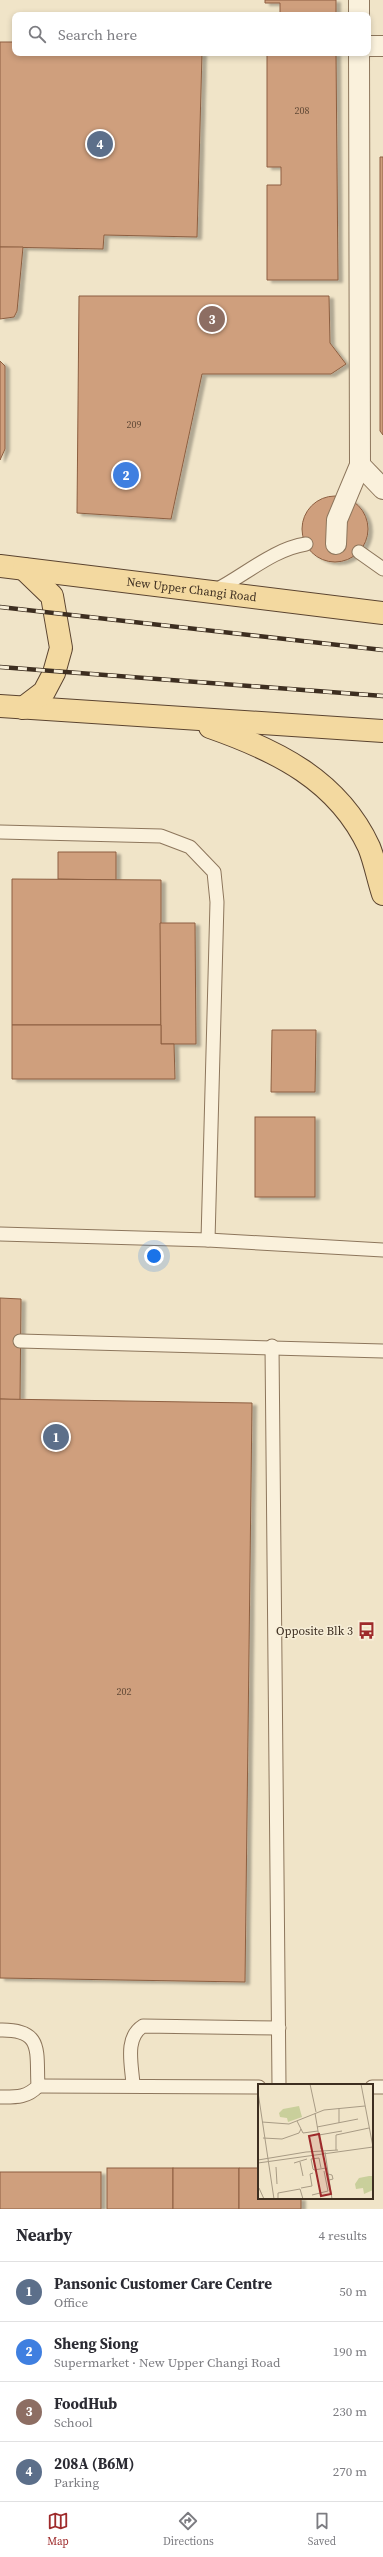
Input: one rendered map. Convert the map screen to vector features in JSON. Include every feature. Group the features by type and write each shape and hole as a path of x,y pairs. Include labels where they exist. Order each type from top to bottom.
{"main road":[{"name":"New Upper Changi Road","path":"0,566 214,591 383,613"},
{"path":"23,708 44,692 54,673 61,648 52,596 24,568"},
{"path":"0,706 383,731"},
{"path":"183,717 258,744 319,781 344,806 369,848 383,894"}],"street":[{"path":"359,0 359,12"},
{"path":"371,46 383,46"},
{"path":"336,544 337,520 360,465 359,56"},
{"path":"360,465 383,489"}],"lane":[{"path":"214,591 243,576 273,556 306,544"},
{"path":"359,552 383,569"},
{"path":"0,832 161,836 190,847 214,872 217,902 208,1240"},
{"path":"0,1234 208,1240 383,1250"},
{"path":"20,1341 272,1346 383,1351"},
{"path":"272,1346 280,2028 279,2084"},
{"path":"133,2085 131,2042 134,2031 143,2026 280,2028"},
{"path":"0,2030 18,2030 28,2035 36,2045 38,2086"},
{"path":"0,2097 21,2097 31,2093 38,2086 133,2085 258,2087"}],"building":[{"path":"265,0 336,0 336,12 280,12 280,3 265,3"},
{"path":"0,42 12,42 12,56 202,56 197,237 104,235 103,249 0,247"},
{"path":"267,56 336,56 338,280 267,280 267,185 281,185 281,167 267,167"},
{"path":"380,157 383,157 383,435 380,431"},
{"path":"0,247 23,247 17,311 14,317 0,319"},
{"path":"79,296 329,296 330,343 346,364 331,374 202,374 171,519 77,513"},
{"path":"0,361 5,366 5,449 0,460"},
{"path":"335,496 347,499 358,506 365,517 368,529 365,541 358,552 347,559 335,562 323,559 312,552 305,541 302,529 305,517 312,506 323,499"},
{"path":"58,852 116,852 116,880 58,879"},
{"path":"12,879 161,880 161,1025 12,1025"},
{"path":"160,923 195,923 196,1044 161,1044"},
{"path":"12,1025 161,1025 161,1044 174,1044 175,1079 12,1079"},
{"path":"272,1030 316,1030 315,1092 271,1092"},
{"path":"255,1117 315,1117 315,1197 255,1197"},
{"path":"0,1298 21,1299 20,1400 0,1399"},
{"path":"0,1399 252,1403 245,1982 0,1978"},
{"path":"107,2168 173,2168 173,2209 107,2209"},
{"path":"173,2168 239,2168 239,2209 173,2209"},
{"path":"239,2168 258,2168 258,2199 301,2199 301,2209 239,2209"},
{"path":"0,2172 101,2172 101,2209 0,2209"}],"railway":[{"path":"0,607 383,650"},
{"path":"0,667 383,696"}],"place":[{"name":"208A (B6M)","path":"100,144"},
{"name":"FoodHub","path":"212,319"},
{"name":"Sheng Siong","path":"126,475"},
{"name":"Pansonic Customer Care Centre","path":"56,1437"},
{"name":"Opposite Blk 3","path":"366,1631"}]}
